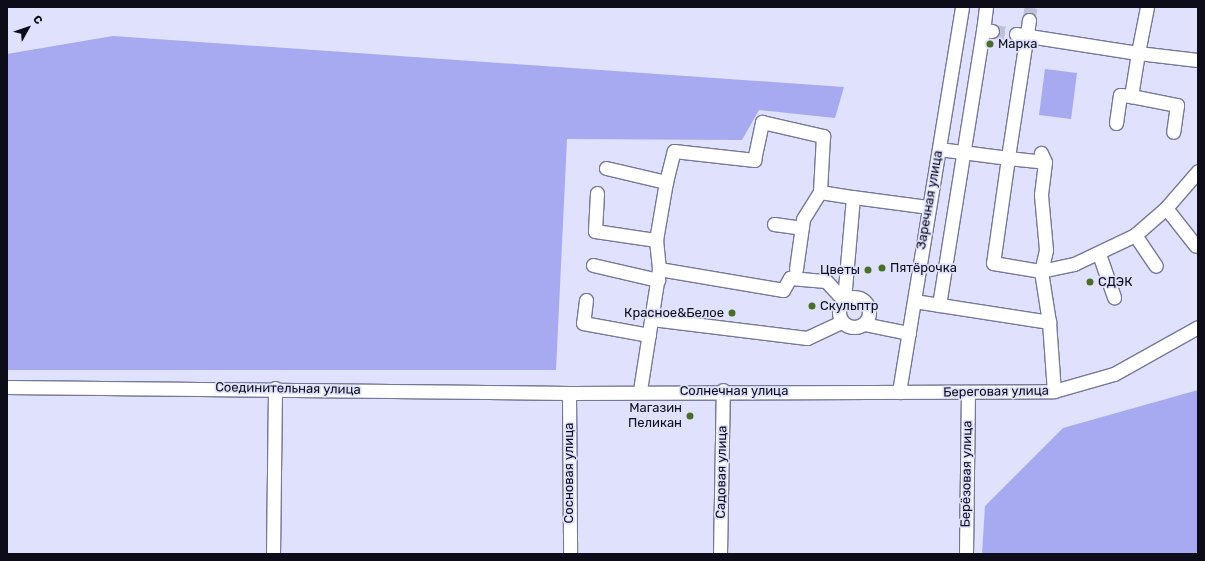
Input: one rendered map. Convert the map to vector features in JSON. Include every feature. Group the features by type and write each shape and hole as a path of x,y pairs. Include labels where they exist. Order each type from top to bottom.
{"street":[{"name":"Заречная улица","path":"899,392 928,207 939,150 962,7"},
{"path":"939,306 963,152 988,31 986,7"},
{"path":"1131,96 1147,7"},
{"path":"1029,20 1021,35 1008,158 993,263 1041,271 1099,254 1135,235 1166,208 1198,171"},
{"path":"1021,35 1138,53 1198,60"},
{"path":"1116,123 1120,95 1131,96 1177,105 1173,132"},
{"path":"640,391 658,274 656,240 666,182 674,151 754,160 762,122 823,136 820,192 803,219 796,269"},
{"path":"939,150 1008,158 1043,158 1041,195 1046,250 1041,271 1049,322 1054,391"},
{"path":"606,168 666,182"},
{"path":"820,192 853,198 928,207"},
{"path":"597,193 595,231 656,240"},
{"path":"853,198 844,300 838,311 842,322 852,328 864,324 909,334"},
{"path":"1166,208 1196,246"},
{"path":"774,224 802,228"},
{"path":"1135,235 1156,266"},
{"path":"1099,254 1114,297"},
{"path":"593,265 783,290 790,278 826,281 844,300"},
{"path":"844,300 855,297 866,302 869,314 864,324"},
{"path":"586,300 583,323 649,335"},
{"path":"914,301 1049,322"},
{"path":"652,319 807,338 842,322"},
{"name":"Береговая улица","path":"899,392 968,394 1054,391 1114,374 1198,327"},
{"name":"Соединительная улица","path":"7,387 275,388 569,393"},
{"path":"273,554 275,388"},
{"name":"Солнечная улица","path":"569,393 723,390 899,392"},
{"name":"Садовая улица","path":"720,554 723,390"},
{"name":"Сосновая улица","path":"569,393 570,554"},
{"name":"Берёзовая улица","path":"966,554 968,394"}],"shaded area":[{"path":"113,36 844,87 835,118 759,110 742,140 567,139 556,370 7,370 7,54"},
{"path":"1045,69 1077,73 1071,119 1039,115"},
{"path":"1198,390 1198,554 982,554 985,506 1063,428"}],"tunnel":[{"path":"1029,20 1031,7"},
{"path":"992,31 1016,34"}],"place":[{"name":"Марка","path":"990,44"},
{"name":"Пятёрочка","path":"882,268"},
{"name":"Цветы","path":"868,270"},
{"name":"СДЭК","path":"1090,282"},
{"name":"Скульптр","path":"812,306"},
{"name":"Красное&Белое","path":"732,313"},
{"name":"Магазин Пеликан","path":"690,416"}]}
